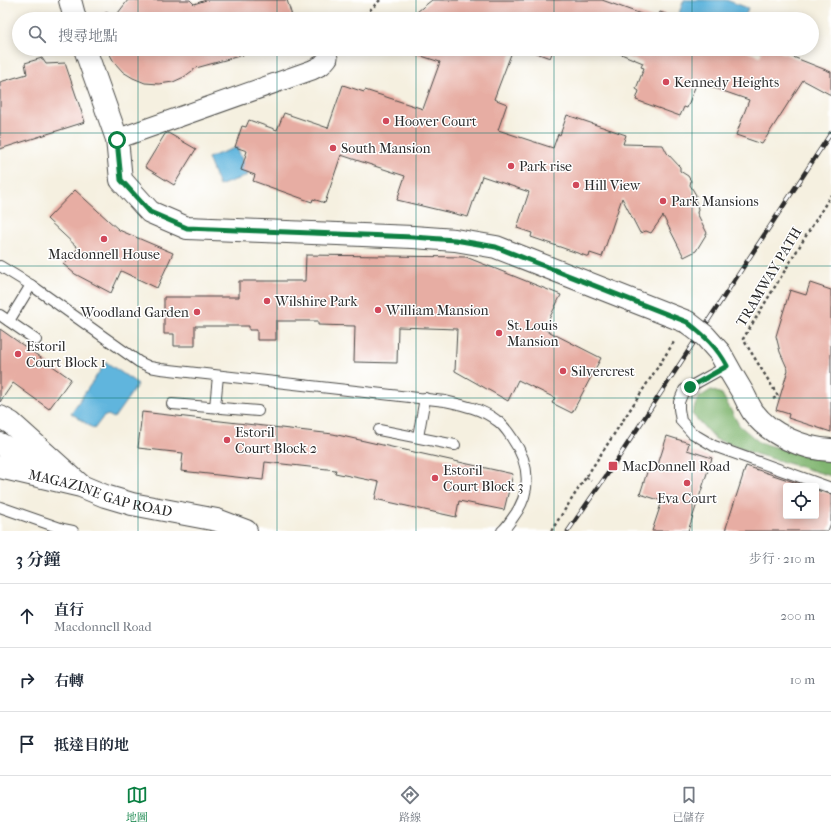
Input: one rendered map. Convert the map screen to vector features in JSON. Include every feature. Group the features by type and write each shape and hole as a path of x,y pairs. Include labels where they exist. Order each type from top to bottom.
{"street":[{"path":"70,0 73,12"},
{"path":"88,56 117,140 121,180 150,212 187,228 413,237 455,240 496,247 687,322 705,336 724,360 753,412 763,422 778,433 797,442 811,447 831,450"},
{"path":"117,140 312,70 322,65 328,58"},
{"path":"0,417 11,423 81,486"},
{"path":"0,444 81,486"},
{"name":"MAGAZINE GAP ROAD","path":"0,467 81,486 105,496 132,504 217,520 246,531"}],"lane":[{"path":"0,266 31,285 144,364 161,369 218,376 425,398 466,405 485,413 497,420 507,431 522,455 527,474 526,493 517,513 502,531"},
{"path":"31,285 4,318 36,340"},
{"path":"724,360 684,390 679,402 681,421 692,433 714,446 831,488"},
{"path":"215,407 218,376"},
{"path":"418,438 425,398"},
{"path":"172,404 258,411"},
{"path":"379,430 455,445"},
{"path":"0,507 63,529 73,531"}],"path":[{"path":"368,12 380,0"},
{"name":"TRAMWAY PATH","path":"768,402 778,396 743,339 831,195"},
{"path":"551,531 675,340"},
{"path":"586,477 591,480"}],"green space":[{"path":"711,390 722,394 739,425 760,443 831,462 831,476 756,454 715,439 692,414 698,398"}],"water":[{"path":"684,0 726,0 748,8 747,12 679,12"},
{"path":"237,147 248,175 219,186 208,158"},
{"path":"106,362 138,384 114,418 108,415 103,417 94,429 71,413"}],"building":[{"path":"128,0 190,0 194,4 206,0 287,0 291,12 119,12"},
{"path":"432,0 602,0 635,12 417,12"},
{"path":"111,56 239,56 196,68 184,77 173,82 159,84 145,83 133,78 123,72"},
{"path":"422,56 510,56 494,99 507,104 498,130 553,148 558,134 560,135 567,115 626,135 623,144 663,145 667,153 680,167 680,171 688,176 691,181 690,185 696,195 695,199 698,209 697,213 707,233 696,251 684,257 663,216 651,233 646,231 640,233 622,198 602,257 590,253 589,257 531,237 532,233 517,228 529,192 482,176 468,217 397,200 405,176 341,155 325,203 313,199 312,202 253,181 255,175 241,170 247,151 235,147 242,126 246,127 249,120 277,130 284,113 328,128 343,85 364,92 365,90 423,109 440,62"},
{"path":"626,56 791,56 831,72 831,95 803,80 762,144 736,135 749,100 697,82 687,108 684,107 680,116 636,100 639,91 636,89 644,68 641,67 643,63"},
{"path":"42,58 46,64 65,63 85,122 0,149 0,82 27,74 25,63"},
{"path":"168,133 196,149 174,185 145,167 165,134"},
{"name":"Macdonnell House","path":"75,190 119,230 173,253 157,288 121,271 111,293 75,274 63,264 78,248 47,219"},
{"path":"306,255 466,257 561,295 544,329 601,358 572,413 552,403 555,398 518,380 508,401 455,371 457,329 398,327 397,363 354,362 355,326 318,325 318,321 276,321 276,340 257,340 257,330 249,330 249,326 195,326 195,346 174,346 174,334 164,334 164,297 239,297 239,281 305,281"},
{"path":"810,283 831,290 831,432 788,418 789,414 776,410 788,370 780,352 776,336 790,290 806,295"},
{"name":"Estoril Court Block 1","path":"0,329 71,379 49,409 13,383 0,402"},
{"path":"142,412 333,434 513,474 504,510 459,501 456,517 375,499 379,482 335,473 336,470 265,462 263,480 181,471 183,453 138,448"},
{"name":"Eva Court","path":"667,436 689,443 687,450 712,458 688,531 652,531 662,501 640,494 648,469 656,471"},
{"path":"746,466 797,483 783,483 783,519 819,519 819,491 831,494 831,523 828,531 725,531"}],"railway":[{"path":"568,531 613,466 831,133"}],"place":[{"name":"Kennedy Heights","path":"666,82"},
{"name":"Hoover Court","path":"386,121"},
{"name":"South Mansion","path":"333,148"},
{"name":"Park rise","path":"511,166"},
{"name":"Hill View","path":"576,185"},
{"name":"Park Mansions","path":"663,201"},
{"name":"Macdonnell House","path":"104,239"},
{"name":"Wilshire Park","path":"267,301"},
{"name":"William Mansion","path":"378,310"},
{"name":"Woodland Garden","path":"197,312"},
{"name":"St. Louis Mansion","path":"499,333"},
{"name":"Estoril Court Block 1","path":"18,354"},
{"name":"Silvercrest","path":"563,371"},
{"name":"Estoril Court Block 2","path":"227,440"},
{"name":"MacDonnell Road","path":"613,466"},
{"name":"Estoril Court Block 3","path":"435,478"},
{"name":"Eva Court","path":"687,483"}],"route":[{"path":"117,140 121,180 150,212 187,228 413,237 455,240 496,247 687,322 705,336 720,353 727,366 690,387"}]}
